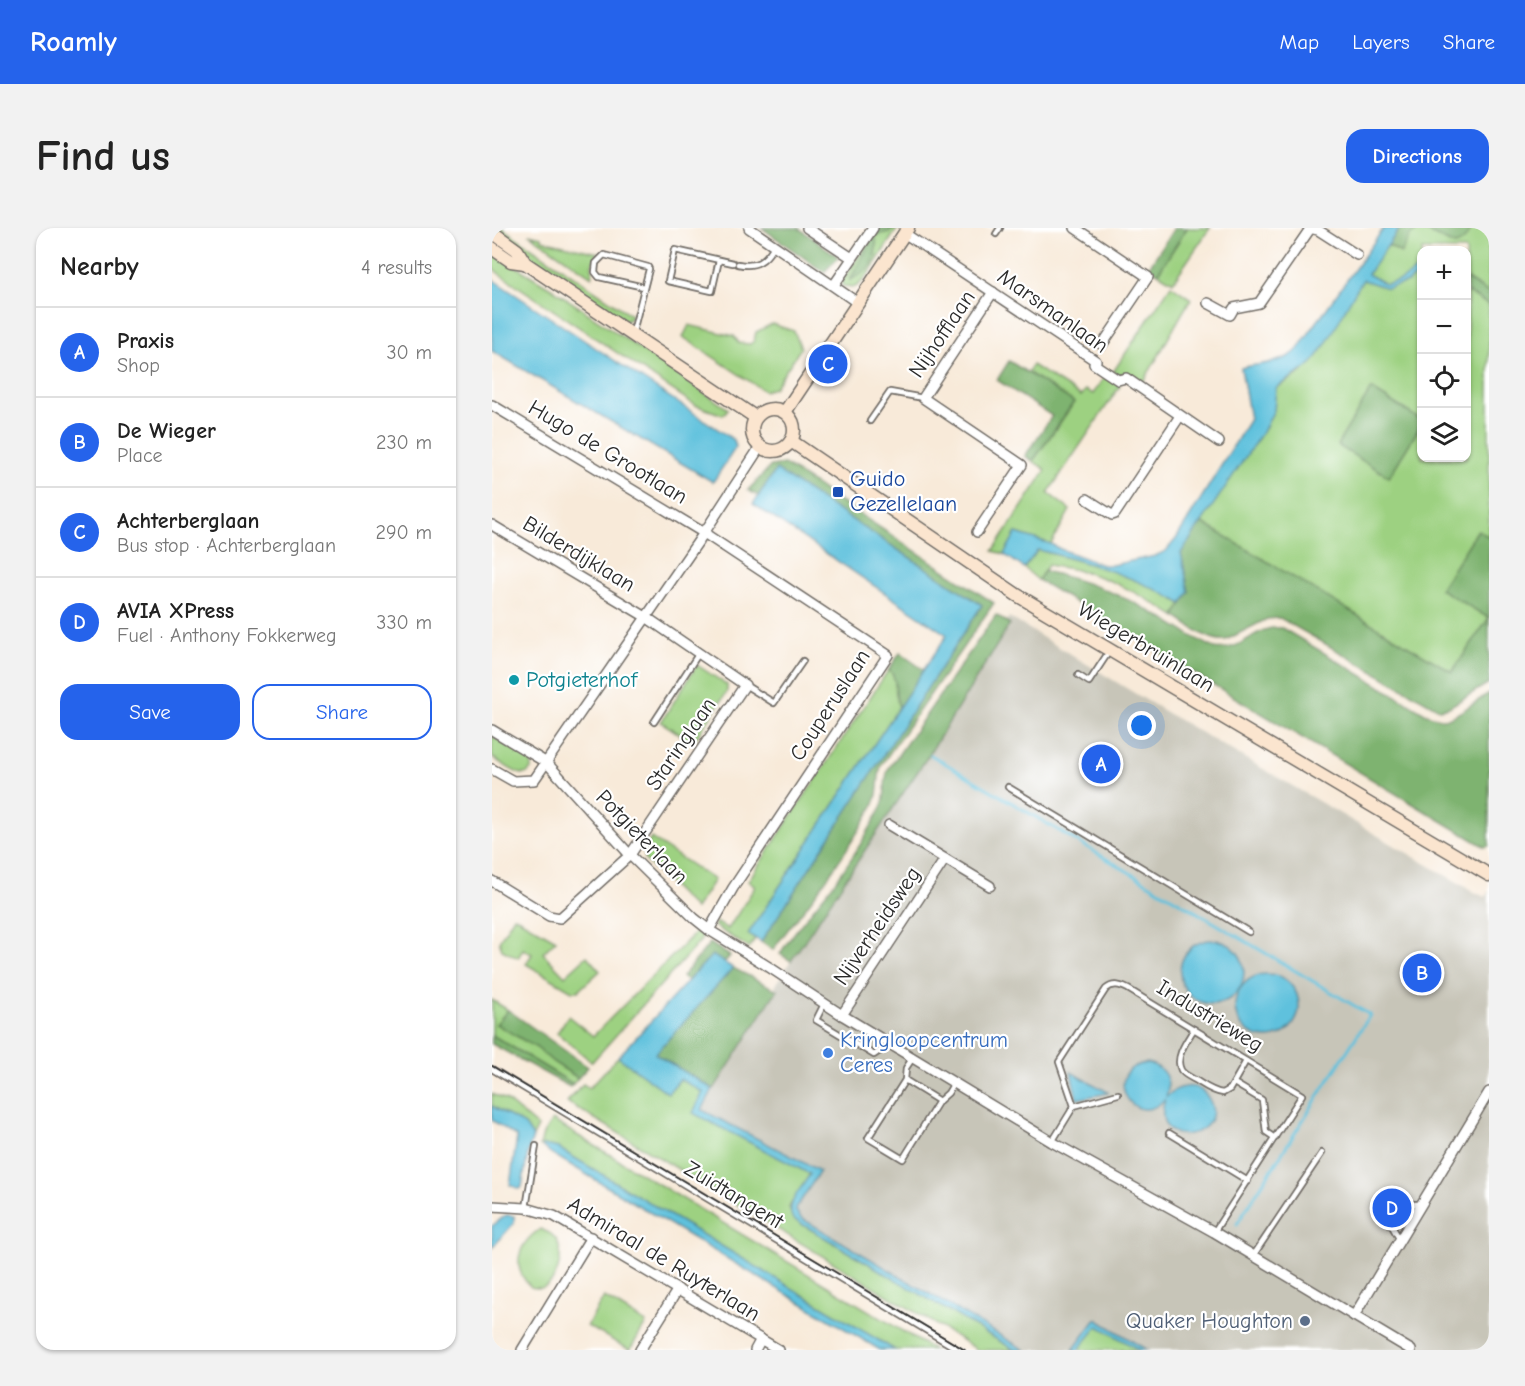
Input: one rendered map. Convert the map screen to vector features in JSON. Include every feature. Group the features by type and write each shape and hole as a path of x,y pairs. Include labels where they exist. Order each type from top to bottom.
{"street":[{"path":"749,228 858,303"},
{"path":"807,228 852,258"},
{"path":"834,285 873,228"},
{"path":"1075,228 1148,277 1102,345"},
{"path":"1208,303 1230,315 1234,308 1259,303 1309,228 1318,230 1357,255"},
{"path":"492,231 517,250 525,263 755,417"},
{"path":"785,412 906,231"},
{"name":"Marsmanlaan","path":"906,231 1096,361 1094,364 1118,380 1126,378 1219,442"},
{"path":"492,248 511,261 525,263"},
{"name":"Nijhofflaan","path":"977,532 1022,465 923,398 993,292"},
{"name":"Hugo de Grootlaan","path":"492,405 704,533"},
{"path":"769,409 785,412 794,429 791,441 785,448 777,451 768,451 760,447 754,441 751,433 755,417 761,411 769,409"},
{"path":"1087,499 1115,514 1180,416"},
{"name":"Wiegerbruinlaan","path":"791,441 992,579 1489,875"},
{"path":"492,769 513,781 534,780 704,533 760,447"},
{"name":"Bilderdijklaan","path":"492,525 646,617"},
{"name":"Couperuslaan","path":"704,533 888,655 733,888 712,932"},
{"name":"Staringlaan","path":"492,881 549,916 560,918 630,855 745,685 646,617"},
{"name":"Potgieterlaan","path":"492,730 547,763 630,855 694,918 712,932"},
{"name":"Nijverheidsweg","path":"889,825 990,886"},
{"name":"Nijverheidsweg","path":"842,1015 945,859"},
{"path":"712,932 824,1004 1052,1142 1214,1232 1411,1350"},
{"path":"1354,1316 1489,1092"},
{"name":"Admiraal de Ruyterlaan","path":"492,1206 526,1208 554,1216 779,1350"},
{"path":"522,1350 591,1237"},
{"path":"640,1350 678,1289"},
{"path":"755,1350 761,1339"}],"lane":[{"path":"996,234 1000,228"},
{"path":"719,260 712,291 668,281 675,250 748,266 756,265 768,256 774,246"},
{"path":"632,334 649,269 646,265 604,255 596,264 599,277 644,287"},
{"name":"Nijhofflaan","path":"870,421 890,392 923,398"},
{"path":"1078,675 1089,682 1110,650"},
{"name":"Staringlaan","path":"654,722 699,654"},
{"name":"Staringlaan","path":"745,685 774,703 803,661"},
{"path":"1008,787 1249,932"},
{"name":"Industrieweg","path":"1074,1106 1059,1062 1100,996 1110,986 1119,985 1302,1095 1214,1232"},
{"path":"824,1004 816,1020 845,1038 874,1055 890,1044"},
{"path":"1194,1029 1182,1051 1179,1065 1181,1070 1219,1093 1227,1092 1246,1061"},
{"path":"913,1058 906,1068 905,1080 868,1138 903,1159 939,1101 948,1094 954,1083"},
{"name":"Zuidtangent","path":"492,1069 959,1350"},
{"path":"905,1080 939,1101"},
{"path":"1234,1083 1262,1100 1266,1132 1275,1138"},
{"path":"1052,1142 1074,1106 1118,1094"},
{"path":"1169,1132 1248,1181"},
{"path":"526,1208 536,1146"},
{"path":"1253,1256 1322,1153"},
{"path":"1405,1204 1422,1204"},
{"path":"1391,1218 1389,1221 1401,1241"}],"shaded area":[{"path":"1009,617 1174,717 1476,893 1485,897 1489,891 1489,1350 1147,1350 1096,1320 1073,1350 1025,1350 801,1218 796,1211 797,1207 819,1171 701,1110 791,960"}],"green space":[{"path":"493,228 502,228 631,315 631,318 626,321"},
{"path":"762,228 798,228 838,258 824,272"},
{"path":"877,228 898,228 860,284 855,287 843,286 841,283"},
{"path":"878,228 893,228 889,232 876,235 876,252 872,264 850,280"},
{"path":"1174,228 1187,228 1158,273 1149,267"},
{"path":"1187,228 1210,228 1173,282 1158,273"},
{"path":"1400,228 1472,228 1457,245 1426,231 1417,230 1410,236 1401,253 1388,245"},
{"path":"1472,228 1489,228 1489,293 1471,282 1471,246 1417,246 1417,418 1371,389 1389,477 1417,432 1417,462 1471,462 1471,294 1489,305 1489,537 1477,531 1441,589 1489,618 1452,672 1201,522 1265,428 1274,410 1276,388 1301,373 1317,357 1351,296 1388,245 1401,253 1410,236 1417,230 1426,231 1454,245 1463,241"},
{"path":"529,234 542,237 542,240 598,253 592,265 592,277"},
{"path":"492,252 551,288 728,409 723,415 695,405 498,273 492,267"},
{"path":"1471,282 1489,293 1489,305 1471,294"},
{"path":"1171,285 1191,299 1142,383 1127,373 1118,375 1113,372"},
{"path":"772,324 794,331 801,348 774,388 764,391 683,337 689,325 734,336 739,343 750,344 754,341 756,332"},
{"path":"1009,361 1074,402 1033,461 1025,456 1052,416 997,380"},
{"path":"1032,365 1081,396 1086,390 1093,394 1105,376 1120,386 1048,493 1070,510 1051,544 1016,533 1004,554 993,551 1046,470 1033,461 1074,403 1028,372"},
{"path":"1371,389 1417,418 1417,432 1389,477 1337,445"},
{"path":"784,464 994,603 882,764 876,799 855,837 773,950 761,942 982,605 776,470 758,496 748,490 771,466"},
{"path":"1201,522 1452,672 1489,618 1489,683 1449,707 1439,709 1280,618 1267,619 1226,640 1212,638 1199,632 1175,616 1189,592 1181,553"},
{"path":"1478,530 1489,537 1489,618 1440,589"},
{"path":"1038,550 1112,571 1182,604 1175,616 1115,583 1089,573 1048,565 1038,580 1024,568"},
{"path":"1044,571 1114,593 1215,648 1233,646 1264,630 1282,628 1425,713 1438,718 1454,716 1489,693 1489,846 1485,847 1038,580"},
{"path":"996,615 1010,624 928,756 791,961 780,954 838,877 868,831 883,803 889,768"},
{"path":"900,653 924,670 899,707 894,678 889,669"},
{"path":"697,665 727,685 727,692 693,743 661,722"},
{"path":"889,669 894,678 899,707 748,934 755,939 749,948 714,926 716,922 728,929 755,887 748,881"},
{"path":"492,736 531,759 532,768 524,774 492,757"},
{"path":"651,838 714,880 695,909 645,860 644,850"},
{"path":"514,916 556,940 543,953 565,976 587,956 600,971 578,991 572,991 526,964 532,954 523,949 518,958 502,950 499,941"},
{"path":"697,931 703,935 701,940 592,1062 557,1033 568,1016 593,1036"},
{"path":"710,943 730,956 724,963 712,956 687,981 682,977"},
{"path":"733,968 777,990 714,1089 655,1054"},
{"path":"492,1000 508,1010 496,1024 537,1048 553,1062 578,1078 573,1084 492,1035"},
{"path":"508,1010 588,1067 578,1078 553,1062 537,1048 496,1024"},
{"path":"492,1035 573,1084 570,1087 492,1044"},
{"path":"618,1057 668,1093 680,1079 703,1092 694,1113 810,1174 789,1207 793,1219 1015,1350 978,1350 567,1102 583,1084 589,1088"},
{"path":"492,1094 506,1100 538,1127 533,1137 525,1125 492,1106"},
{"path":"552,1120 934,1350 895,1350 558,1148 540,1146 543,1134"},
{"path":"540,1229 555,1238 560,1249 560,1256 558,1270 551,1282 547,1286 536,1288 531,1287 520,1272 519,1256 526,1242"},
{"path":"604,1297 646,1323 630,1350 587,1326"},
{"path":"1098,1325 1139,1350 1078,1350"}],"water":[{"path":"1384,228 1400,228 1368,274 1385,284 1405,278 1417,268 1417,275 1408,282 1387,288 1363,280 1317,357 1308,367 1276,388 1274,410 1265,428 1181,553 1189,592 1182,604 1130,578 1075,560 1038,550 1024,568 1004,554 1016,533 1103,565 1155,556 1166,551 1176,539 1250,419 1241,368 1284,359 1297,350"},
{"path":"492,279 734,440 736,447 713,482 492,351"},
{"path":"776,470 982,605 761,942 748,934 947,635 753,504"},
{"path":"1212,940 1235,949 1244,972 1235,995 1212,1004 1189,995 1180,972 1189,949"},
{"path":"712,955 733,968 655,1054 713,1089 702,1110 820,1171 797,1207 796,1211 801,1218 1025,1350 1015,1350 793,1219 791,1207 810,1174 693,1113 703,1092 680,1079 668,1093 618,1057"},
{"path":"1267,974 1285,980 1293,988 1299,1006 1293,1024 1285,1032 1267,1038 1249,1032 1241,1024 1235,1006 1241,988 1249,980"},
{"path":"1147,1063 1163,1071 1166,1076 1168,1091 1166,1097 1186,1087 1203,1091 1213,1110 1210,1121 1202,1130 1190,1134 1178,1134 1168,1128 1163,1117 1165,1099 1153,1108 1142,1109 1132,1104 1123,1086 1125,1076 1133,1067"},
{"path":"1071,1072 1108,1092 1108,1093 1077,1099"},
{"path":"492,1106 525,1125 533,1137 520,1189 510,1185 517,1137 492,1120"},
{"path":"544,1145 558,1148 895,1350 880,1350 554,1155 542,1147"},
{"path":"506,1215 514,1216 514,1223 492,1248 492,1226"},
{"path":"1096,1319 1147,1350 1139,1350 1098,1326 1078,1350 1073,1350"}],"waterway":[{"path":"931,755 1370,1015 1237,1224"}],"tram line":[{"path":"492,1066 965,1350"}],"place":[{"name":"Achterberglaan","path":"828,364"},
{"name":"Guido Gezellelaan","path":"838,492"},
{"name":"Potgieterhof","path":"514,680"},
{"name":"Praxis","path":"1101,764"},
{"name":"De Wieger","path":"1422,973"},
{"name":"Kringloopcentrum Ceres","path":"828,1053"},
{"name":"AVIA XPress","path":"1392,1208"},
{"name":"Quaker Houghton","path":"1305,1321"}]}
